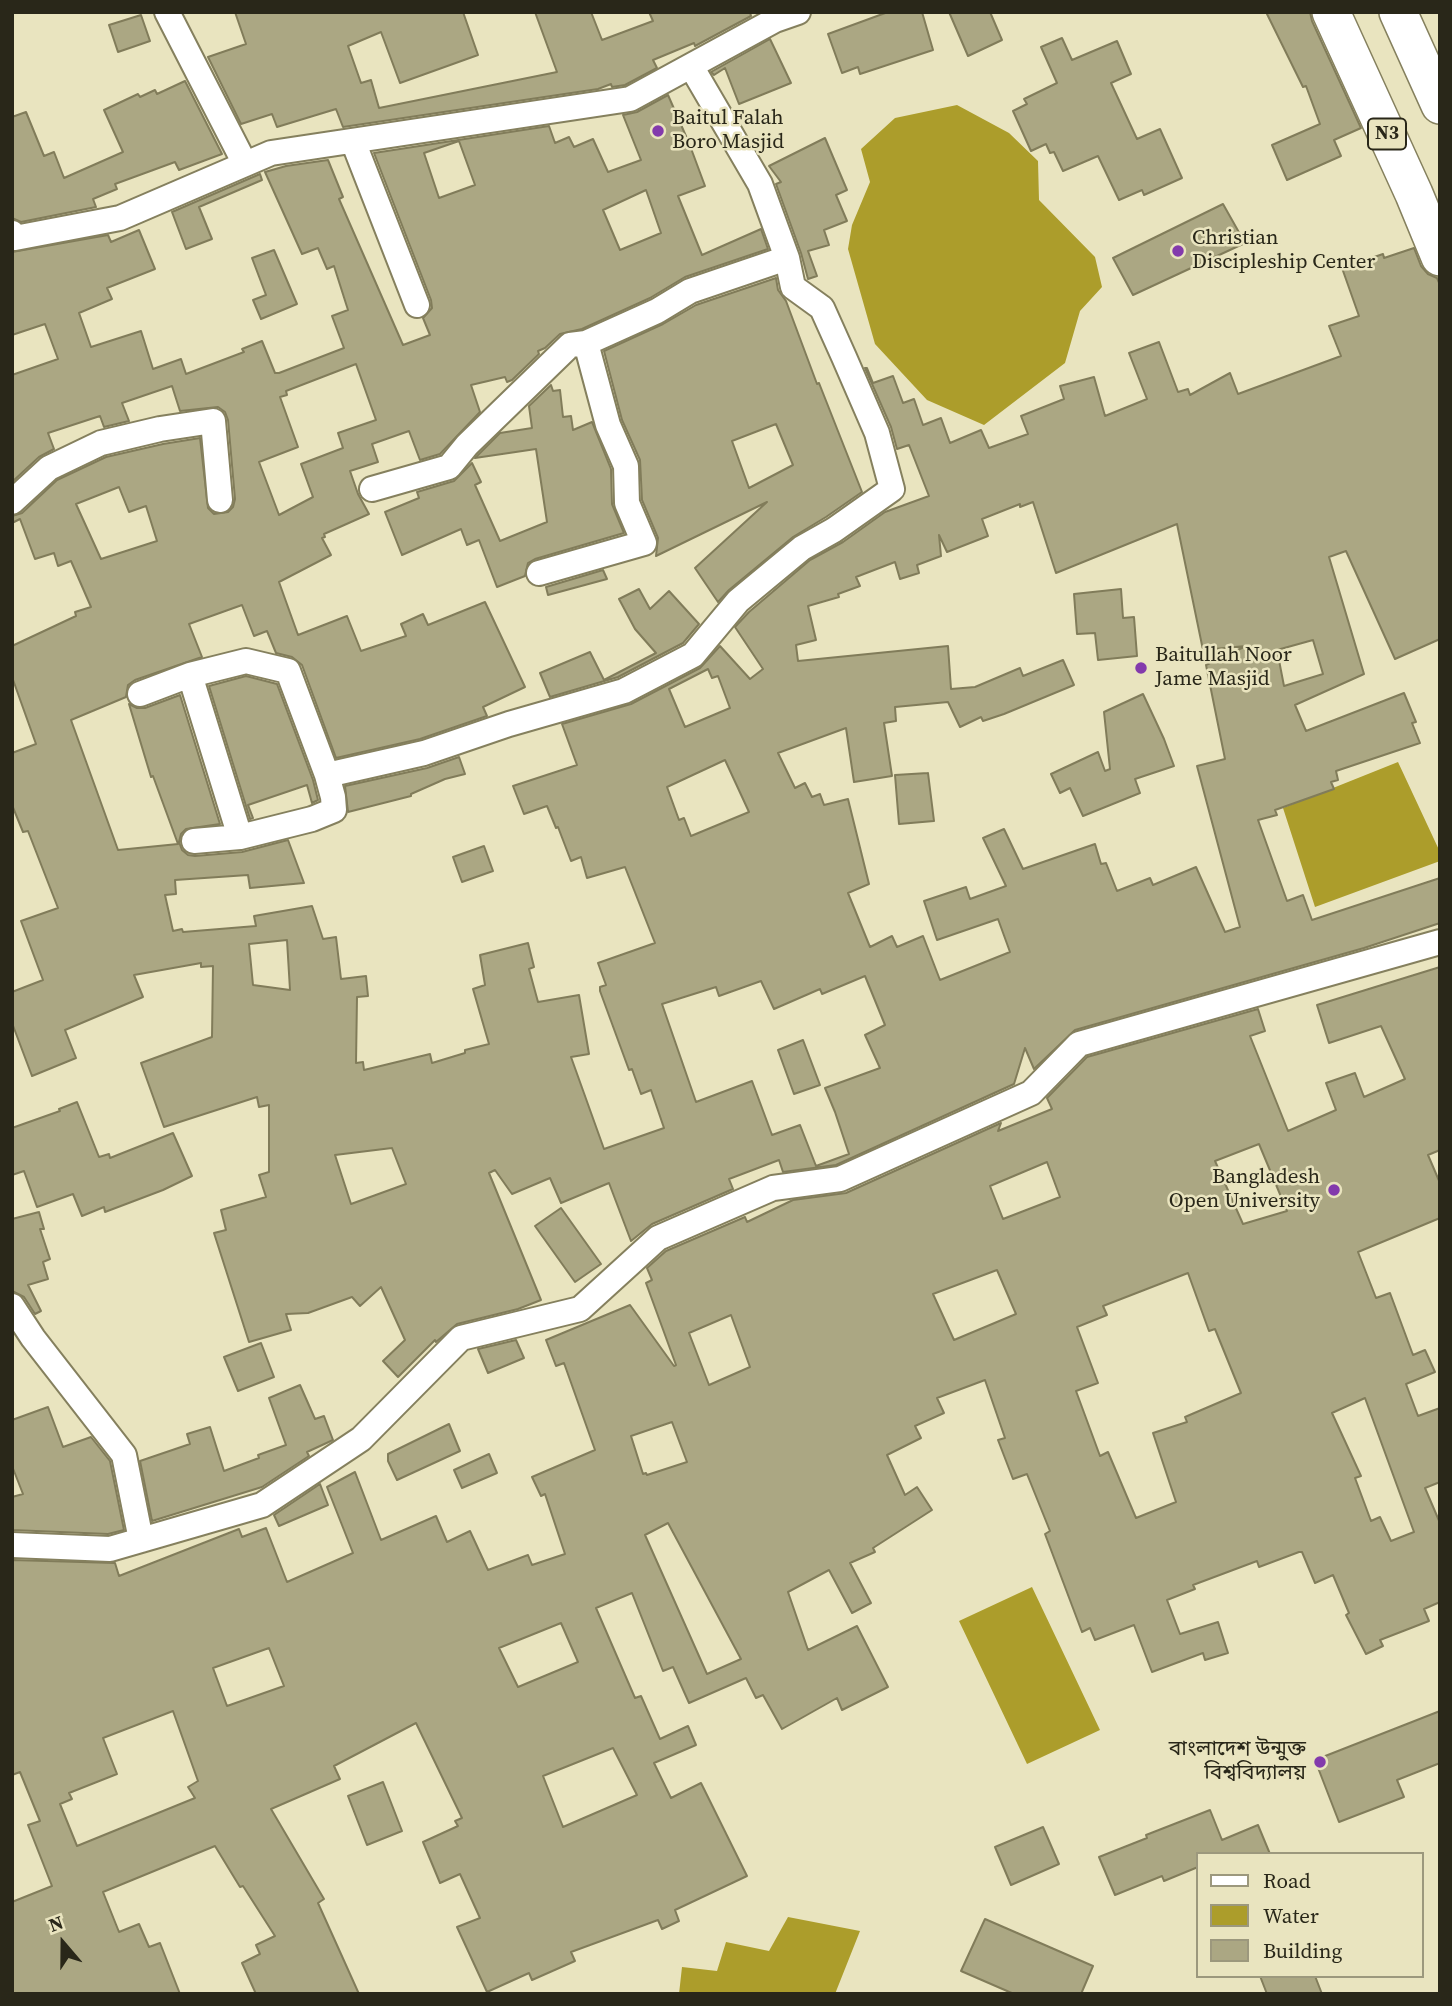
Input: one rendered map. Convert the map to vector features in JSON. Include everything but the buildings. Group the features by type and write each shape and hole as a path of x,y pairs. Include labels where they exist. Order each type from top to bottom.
{"highway":[{"name":"N3","path":"1331,12 1440,257"},
{"path":"1398,12 1440,105"}],"street":[{"path":"167,12 245,164"},
{"path":"12,233 15,238 120,218 271,153 630,99 775,20 798,12"},
{"path":"327,775 424,753 509,724 624,691 694,655 738,601 802,548 834,530 892,489 877,433 822,308 793,287 787,258 760,184 691,66"},
{"path":"353,141 417,305"},
{"path":"372,489 449,467 570,345 586,343 657,311 690,291 787,258"},
{"path":"539,573 644,543 627,503 626,466 608,425 586,343"},
{"path":"12,502 49,468 102,443 160,429 213,421 220,500"},
{"path":"140,694 190,675 246,661 288,671 327,775 334,810 312,819 240,837 194,841"},
{"path":"190,675 240,837"},
{"path":"12,1545 110,1549 262,1505 360,1440 461,1338 580,1309 658,1238 773,1188 840,1179 1031,1093 1079,1044 1440,942"},
{"path":"12,1306 33,1338 124,1455 141,1540"}],"water":[{"path":"957,105 1009,133 1038,161 1039,200 1095,257 1102,287 1080,311 1065,363 984,425 927,400 875,344 848,249 852,225 870,182 861,149 895,118"},
{"path":"1398,762 1440,852 1440,861 1315,907 1283,808"},
{"path":"1032,1587 1100,1730 1027,1764 959,1621"},
{"path":"788,1917 860,1931 835,1994 679,1994 682,1967 717,1971 726,1942 769,1951"}],"place":[{"name":"Baitul Falah Boro Masjid","path":"658,131"},
{"name":"Christian Discipleship Center","path":"1178,251"},
{"name":"Baitullah Noor Jame Masjid","path":"1141,668"},
{"name":"Bangladesh Open University","path":"1334,1190"},
{"name":"বাংলাদেশ উন্মুক্ত বিশ্ববিদ্যালয়","path":"1320,1762"}]}
